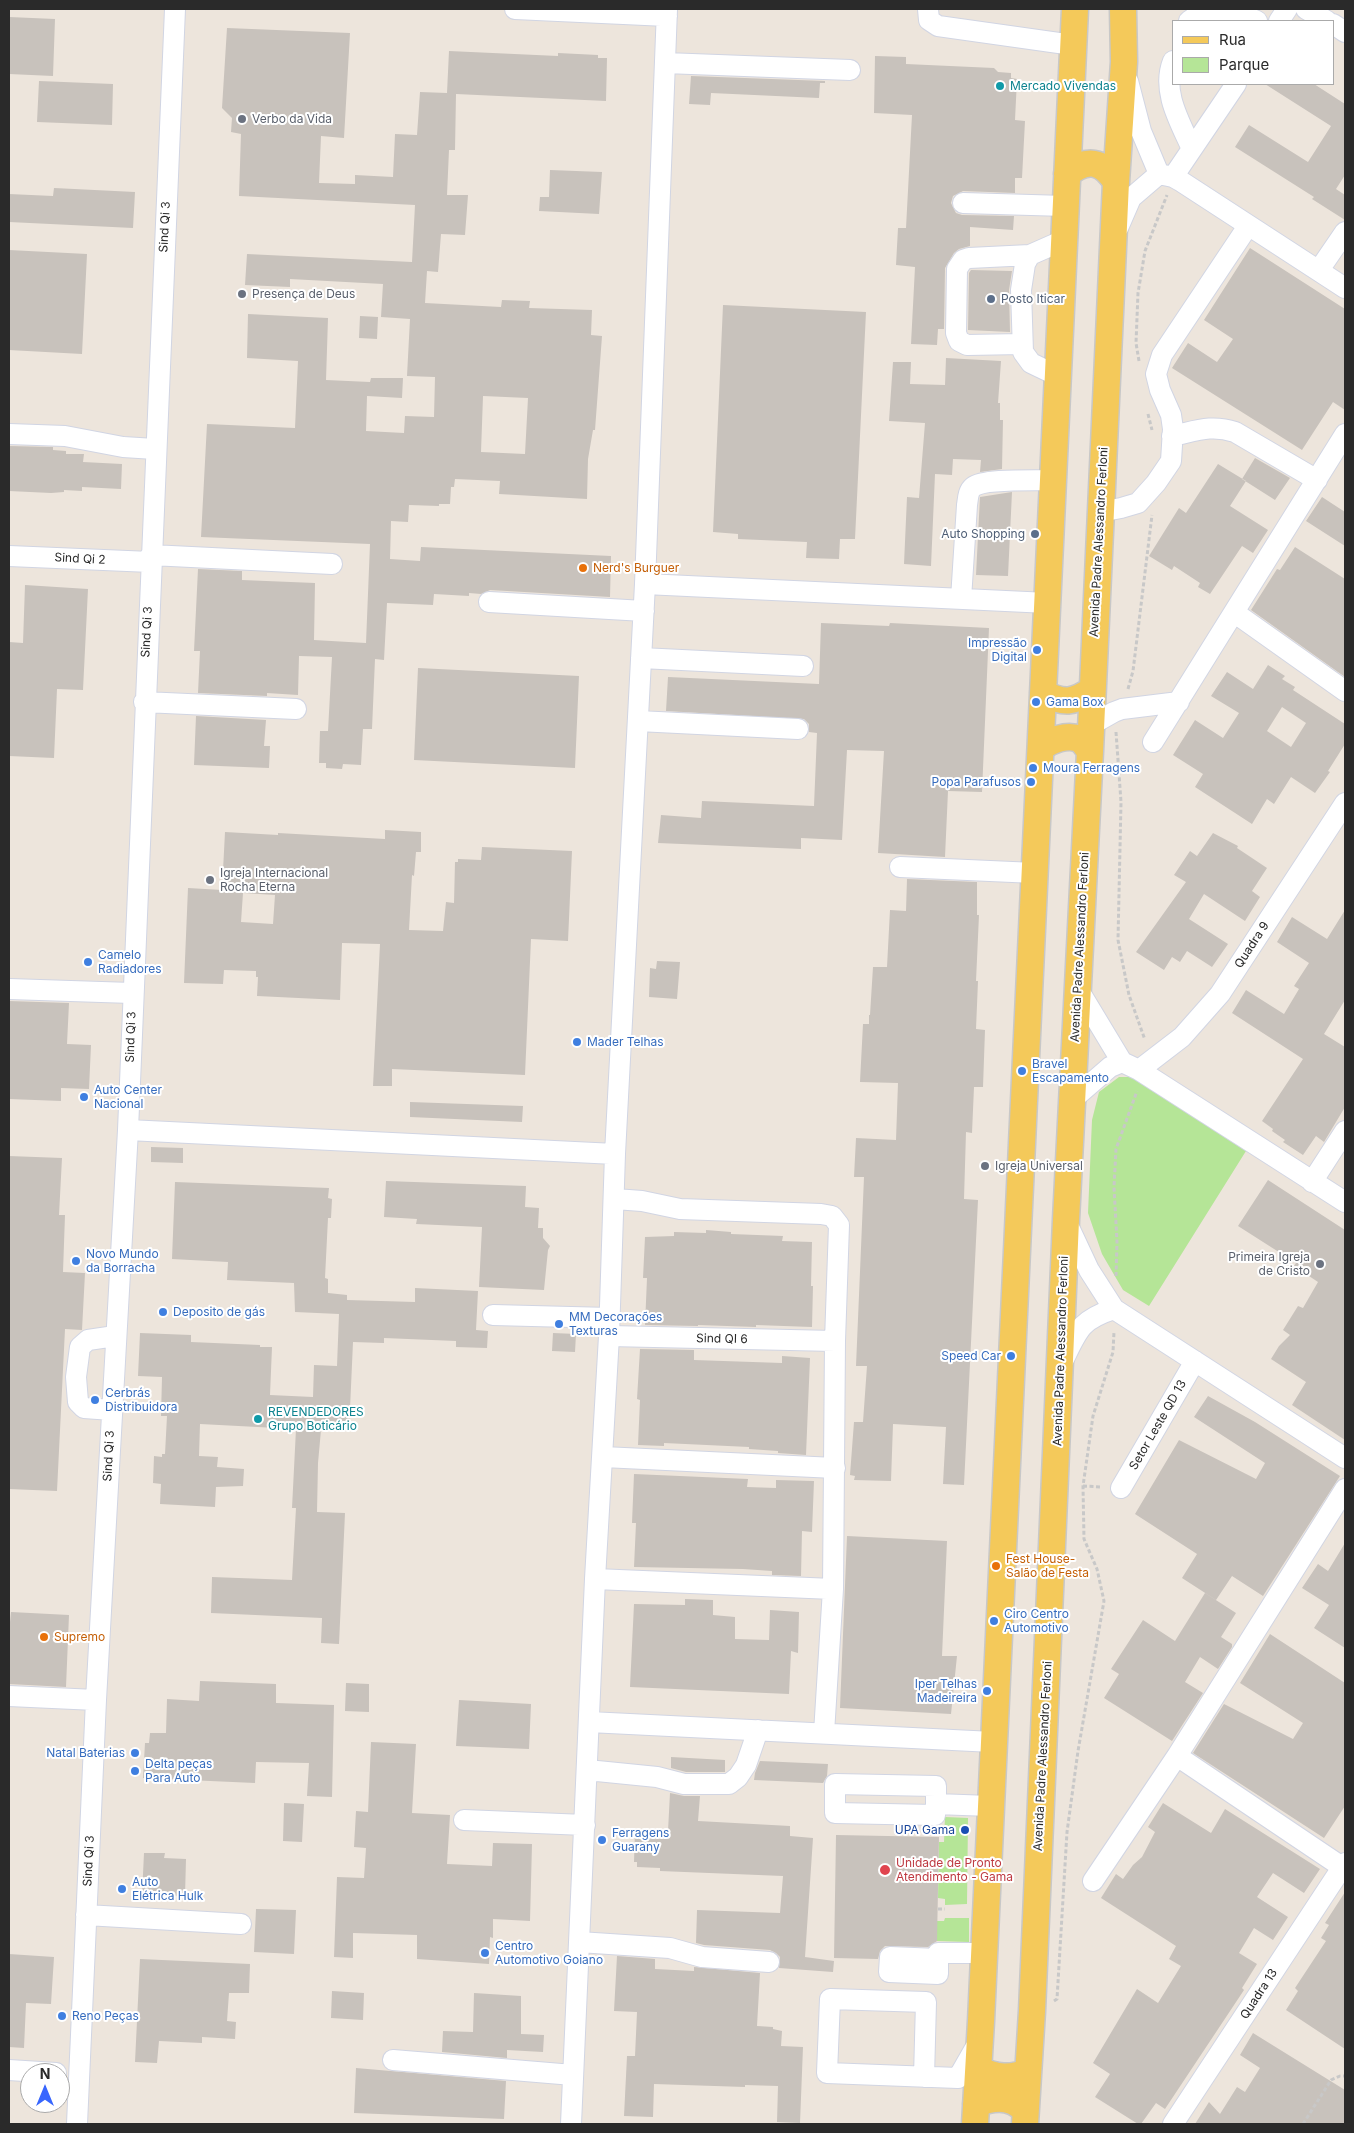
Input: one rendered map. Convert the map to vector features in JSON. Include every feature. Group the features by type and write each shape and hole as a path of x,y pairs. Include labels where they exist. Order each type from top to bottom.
{"main road":[{"path":"976,2114 1075,9"},
{"name":"Avenida Padre Alessandro Ferloni","path":"1025,2118 1032,2011 1066,1220 1113,241 1124,62 1123,9"},
{"path":"1067,174 1077,166 1096,164 1103,166 1116,182"},
{"path":"1043,693 1054,699 1066,701 1078,699 1092,690"},
{"path":"1041,748 1047,743 1064,738 1078,739 1090,751"},
{"path":"979,2070 1002,2077 1016,2076 1028,2071"},
{"path":"976,2114 995,2098 1008,2099 1020,2105 1025,2118"}],"street":[{"name":"Sind Qi 3","path":"70,2065 86,1915 96,1700 128,1130 144,702 175,9"},
{"path":"515,9 667,12 644,611 615,1154 610,1327 595,1579 571,2124"},
{"path":"928,9 929,20 938,26 1073,44"},
{"path":"1279,20 1287,9"},
{"path":"1306,9 1325,20"},
{"path":"1190,20 1205,10 1236,12 1255,20"},
{"path":"1334,25 1345,32"},
{"path":"1124,62 1141,131 1166,175 1345,288"},
{"path":"665,63 850,70"},
{"path":"1172,68 1169,87 1171,100 1192,149"},
{"path":"1113,241 1131,198 1166,175 1192,149 1235,85"},
{"path":"963,203 1065,206"},
{"path":"1100,512 1138,503 1156,483 1171,461 1171,415 1160,390 1156,374 1162,355 1248,226"},
{"path":"1319,270 1345,232"},
{"path":"1022,344 967,345 959,341 956,333 957,269 963,260 968,258 1030,255 1064,240"},
{"path":"1030,255 1025,264 1022,278 1023,352 1031,363 1058,376"},
{"path":"1172,436 1212,427 1223,428 1235,432 1317,480"},
{"path":"9,434 65,436 123,447 155,449"},
{"path":"1153,742 1345,434"},
{"path":"961,599 968,494 972,487 994,482 1053,480"},
{"name":"Sind Qi 2","path":"9,556 151,558 332,564"},
{"path":"645,584 1048,603"},
{"path":"488,602 644,611"},
{"path":"1235,613 1345,691"},
{"path":"641,658 803,666"},
{"path":"144,702 296,709"},
{"path":"1091,725 1122,709 1179,702"},
{"path":"638,721 798,729"},
{"name":"Quadra 9","path":"1072,1100 1110,1067 1130,1066 1182,1037 1220,994 1345,803"},
{"path":"900,867 1035,873"},
{"path":"9,989 132,993"},
{"path":"1078,989 1130,1066 1345,1202"},
{"path":"128,1130 615,1154"},
{"path":"1312,1182 1345,1131"},
{"path":"615,1199 642,1201 680,1208 821,1214 832,1216 839,1225 835,1341 833,1589 824,1734"},
{"path":"1066,1220 1089,1270 1114,1309 1345,1458"},
{"path":"1060,1365 1075,1336 1086,1320 1114,1309"},
{"name":"Sind QI 6","path":"493,1315 610,1327 835,1341"},
{"path":"112,1410 84,1408 78,1402 76,1377 80,1346 88,1340 116,1336"},
{"name":"Setor Leste QD 13","path":"1121,1488 1195,1361"},
{"path":"603,1458 835,1468"},
{"path":"1093,1881 1177,1756 1345,1489"},
{"path":"595,1579 833,1589"},
{"path":"9,1696 96,1700"},
{"path":"589,1722 993,1742"},
{"path":"587,1770 657,1777 684,1784 729,1784 738,1777 746,1765 758,1730"},
{"path":"1177,1756 1344,1866"},
{"path":"835,1784 936,1786 936,1804 935,1815 835,1813 835,1784"},
{"path":"936,1804 990,1806"},
{"path":"464,1820 584,1824"},
{"name":"Quadra 13","path":"1174,2124 1344,1866"},
{"path":"86,1915 241,1924"},
{"path":"579,1942 670,1948 702,1957 769,1962"},
{"path":"938,1959 938,1953 984,1953"},
{"path":"924,2077 926,2002 830,1999 827,2074 924,2077 958,2078 980,2039"},
{"path":"392,2060 573,2075"},
{"name":"Sind Qi 3","path":"70,2080 77,2124"}],"path":[{"path":"1032,2011 1057,1999 1067,1832 1078,1752 1104,1601 1097,1569 1084,1539 1083,1486 1094,1416 1113,1352 1114,1309"},
{"path":"938,1909 945,1909"},
{"path":"1303,2124 1331,2080 1345,2076"}],"green space":[{"path":"1119,1077 1132,1077 1246,1151 1149,1306 1123,1290 1102,1254 1088,1213 1092,1120 1099,1092"},
{"path":"945,1817 968,1818 967,1904 945,1905 945,1899 938,1898 939,1842 944,1842"},
{"path":"945,1918 969,1918 969,1942 937,1941 937,1921 944,1921"}],"building":[{"path":"9,17 55,19 53,76 9,74"},
{"path":"227,28 350,33 344,138 321,136 319,183 355,184 355,175 393,177 395,134 417,135 420,92 447,93 449,51 558,56 558,53 598,55 598,58 607,58 606,101 456,94 455,150 449,150 447,195 468,195 465,235 441,234 438,272 427,271 425,303 501,307 502,300 530,301 529,308 592,310 591,335 602,336 595,430 593,430 588,459 587,499 499,494 500,481 455,479 454,487 451,487 450,504 439,504 439,506 409,505 408,522 391,521 390,559 420,561 421,547 611,556 610,597 490,590 481,594 469,593 469,596 434,594 433,605 387,603 384,660 375,659 372,729 363,729 361,765 343,764 342,769 326,768 326,763 319,763 320,731 328,731 332,657 299,656 298,695 267,693 267,696 198,693 200,651 194,651 198,569 242,571 242,580 315,583 314,640 366,643 370,544 201,537 207,424 295,428 298,361 247,358 248,314 328,318 326,380 370,382 371,378 403,378 402,398 367,396 366,431 404,433 405,416 434,417 435,377 407,376 410,319 381,317 383,284 290,279 290,287 245,285 247,254 412,262 415,205 239,196 241,134 231,132 232,118 222,108","holes":["483,396 528,398 525,454 481,452"]},
{"path":"875,56 906,57 906,64 994,68 998,72 1011,73 1011,78 1017,79 1015,120 1025,121 1022,178 1015,178 1015,193 963,191 953,196 951,203 956,213 962,215 1014,216 1013,230 970,227 970,246 959,249 954,253 945,268 944,329 938,329 937,345 911,344 915,267 896,265 898,228 906,228 912,115 874,113"},
{"path":"691,76 825,81 825,83 820,83 819,98 711,93 710,105 689,104"},
{"path":"39,81 113,84 112,125 37,122"},
{"path":"1267,85 1316,85 1345,104 1345,175 1336,189 1345,195 1345,220 1312,199 1314,197 1235,147 1249,125 1308,162 1331,126"},
{"path":"550,170 602,172 599,214 539,211 540,197 549,197"},
{"path":"54,188 135,192 133,228 9,222 9,194 53,196"},
{"path":"1250,248 1345,309 1345,410 1333,402 1302,450 1172,368 1188,343 1217,362 1233,339 1204,320"},
{"path":"9,250 87,254 82,354 9,350"},
{"path":"971,270 1012,271 1009,290 1010,332 968,330 969,273"},
{"path":"723,305 866,312 855,539 840,539 839,559 806,558 807,542 738,539 738,534 713,532"},
{"path":"360,316 378,317 377,339 359,338"},
{"path":"946,358 1001,361 998,403 1000,403 1000,420 1003,420 1002,469 980,472 981,460 953,459 952,475 935,474 931,566 904,564 907,497 919,498 925,423 889,421 893,362 911,362 910,384 945,385"},
{"path":"9,446 53,447 53,450 66,451 66,454 84,454 83,462 122,464 121,489 82,487 82,491 64,490 64,492 51,493 9,491"},
{"path":"1255,458 1290,478 1275,500 1242,479"},
{"path":"1218,464 1246,481 1230,506 1268,530 1253,553 1242,546 1210,594 1198,587 1200,583 1174,566 1172,570 1149,556 1179,508 1186,513"},
{"path":"1012,492 1008,576 976,575 980,497"},
{"path":"1322,497 1345,512 1345,546 1306,521"},
{"path":"1295,547 1345,579 1345,677 1251,610 1277,569 1280,570"},
{"path":"25,585 88,589 83,690 57,689 54,758 9,756 9,642 23,643"},
{"path":"821,623 889,626 890,623 989,628 982,792 948,791 945,857 878,853 884,751 847,750 842,840 801,838 801,849 658,843 661,815 701,818 702,801 814,806 817,733 809,732 809,724 804,719 666,711 668,677 819,684"},
{"path":"1268,665 1285,676 1282,679 1295,687 1293,690 1345,724 1345,744 1328,771 1330,772 1315,793 1291,777 1274,804 1267,799 1252,824 1195,787 1203,774 1173,755 1195,720 1223,738 1239,713 1211,696 1227,672 1253,689","holes":["1282,707 1306,723 1291,747 1267,731"]},
{"path":"418,668 579,676 575,768 414,760"},
{"path":"196,716 266,720 264,746 270,746 269,768 194,765"},
{"path":"385,830 421,832 421,852 416,852 414,876 412,875 409,930 443,931 446,902 454,903 455,862 458,862 458,859 481,860 482,847 572,851 568,941 531,939 525,1075 392,1069 392,1086 373,1086 380,944 342,943 340,1000 257,996 258,977 256,977 256,971 224,970 223,984 184,983 188,888 222,890 225,832 385,839","holes":["243,893 275,895 273,924 241,922"]},
{"path":"1213,833 1238,846 1237,848 1267,868 1252,891 1260,897 1245,921 1204,894 1189,919 1228,944 1212,967 1187,951 1180,962 1172,957 1164,970 1136,952 1186,882 1174,875 1190,851 1197,856"},
{"path":"907,879 977,882 977,915 979,915 976,1029 985,1030 983,1087 974,1087 972,1133 966,1132 964,1199 978,1200 964,1485 943,1484 946,1427 893,1424 891,1481 854,1480 855,1476 850,1475 854,1422 863,1422 867,1366 856,1366 864,1177 854,1177 856,1138 896,1140 898,1083 860,1082 863,1024 869,1024 873,967 887,967 890,910 906,911"},
{"path":"1345,910 1345,1000 1324,1034 1345,1047 1345,1107 1324,1142 1316,1136 1303,1155 1283,1142 1285,1140 1262,1121 1303,1059 1232,1013 1246,990 1284,1014 1299,989 1294,986 1309,963 1277,942 1292,917 1327,939"},
{"path":"657,961 680,962 677,999 649,997 650,968 656,969"},
{"path":"9,1001 69,1003 67,1044 91,1045 89,1089 61,1088 61,1101 9,1099"},
{"path":"410,1102 523,1106 522,1122 410,1117"},
{"path":"151,1147 183,1148 183,1163 151,1162"},
{"path":"9,1156 62,1158 59,1215 65,1215 63,1272 85,1273 82,1330 65,1329 57,1491 9,1489"},
{"path":"1268,1180 1345,1230 1345,1440 1292,1405 1306,1382 1271,1359 1279,1346 1290,1335 1283,1330 1298,1306 1303,1308 1318,1282 1294,1266 1296,1263 1238,1226"},
{"path":"386,1181 526,1186 525,1207 539,1208 538,1228 543,1228 543,1238 550,1246 544,1290 479,1287 482,1227 416,1224 417,1219 384,1217"},
{"path":"175,1182 329,1188 328,1198 332,1199 331,1218 328,1218 325,1278 328,1279 328,1293 347,1295 347,1300 415,1302 415,1288 478,1291 476,1330 488,1331 487,1348 456,1347 456,1341 384,1338 384,1343 353,1342 349,1431 321,1430 318,1463 317,1512 345,1513 339,1644 321,1643 322,1618 211,1613 212,1577 292,1580 296,1508 292,1508 296,1429 200,1424 199,1456 218,1457 217,1467 244,1469 243,1486 216,1487 215,1507 160,1504 161,1484 153,1483 154,1456 162,1457 162,1454 165,1454 167,1416 161,1416 162,1377 138,1376 140,1333 191,1335 191,1342 272,1347 270,1395 313,1397 314,1365 337,1366 339,1314 295,1312 294,1283 227,1280 228,1262 172,1259"},
{"path":"706,1230 731,1232 731,1234 783,1236 782,1241 812,1242 812,1327 645,1325 647,1278 643,1278 645,1237 674,1236 674,1232 706,1233"},
{"path":"553,1333 576,1334 575,1352 552,1351"},
{"path":"640,1349 694,1350 694,1360 782,1363 782,1356 810,1358 806,1455 749,1449 749,1447 664,1443 664,1446 638,1445 640,1400 637,1399"},
{"path":"1208,1396 1255,1422 1340,1476 1263,1596 1232,1576 1216,1600 1182,1578 1197,1554 1135,1514 1179,1440 1256,1479 1265,1463 1194,1417"},
{"path":"634,1474 748,1479 747,1487 776,1488 776,1480 814,1481 812,1532 802,1531 801,1576 772,1575 772,1571 743,1569 634,1567 636,1523 632,1523"},
{"path":"847,1536 947,1541 942,1656 957,1656 951,1714 840,1708"},
{"path":"1345,1543 1345,1648 1314,1628 1329,1605 1302,1588 1318,1564 1328,1571"},
{"path":"1205,1593 1236,1613 1221,1637 1232,1644 1232,1647 1218,1669 1200,1657 1185,1682 1203,1693 1172,1741 1104,1698 1119,1674 1111,1669 1143,1620 1175,1641"},
{"path":"685,1599 713,1600 713,1615 735,1617 735,1639 769,1640 770,1610 799,1612 798,1653 791,1651 789,1694 630,1687 634,1604 685,1605"},
{"path":"11,1612 69,1615 66,1687 9,1684"},
{"path":"1270,1634 1345,1683 1345,1806 1324,1838 1193,1753 1224,1704 1293,1739 1303,1723 1240,1683"},
{"path":"200,1681 276,1684 276,1703 334,1705 332,1797 307,1796 309,1763 256,1762 255,1783 143,1778 145,1743 149,1743 150,1733 166,1733 167,1699 199,1701"},
{"path":"346,1683 369,1684 369,1712 345,1711"},
{"path":"459,1700 531,1704 529,1749 456,1746"},
{"path":"371,1742 416,1744 412,1813 450,1815 447,1864 492,1866 493,1843 532,1844 530,1921 493,1919 493,1938 490,1937 489,1964 417,1959 417,1935 353,1933 353,1958 334,1957 337,1877 364,1878 366,1848 354,1847 356,1811 368,1812"},
{"path":"671,1757 725,1760 725,1772 686,1772 671,1768"},
{"path":"760,1761 828,1764 827,1776 823,1783 754,1780"},
{"path":"670,1793 684,1796 700,1796 698,1821 790,1826 790,1836 813,1838 805,1957 834,1961 833,1972 779,1968 780,1957 770,1950 696,1943 697,1910 780,1913 783,1876 660,1871 660,1868 637,1867 637,1862 634,1862 635,1829 668,1831"},
{"path":"284,1803 304,1804 302,1842 283,1841"},
{"path":"1163,1803 1211,1833 1225,1809 1320,1869 1304,1893 1273,1873 1257,1897 1288,1917 1273,1940 1254,1928 1239,1953 1257,1964 1242,1988 1244,1990 1165,2109 1156,2103 1141,2124 1138,2124 1095,2097 1110,2074 1093,2063 1137,1989 1158,2003 1181,1966 1169,1959 1176,1946 1101,1898 1116,1874 1123,1879 1133,1865 1142,1857 1155,1832 1148,1827"},
{"name":"Unidade de Pronto Atendimento - Gama","path":"836,1835 939,1837 937,1941 928,1947 885,1946 880,1951 878,1959 834,1958"},
{"path":"144,1853 165,1853 164,1858 186,1859 185,1896 142,1895"},
{"path":"1345,1892 1345,2049 1286,2010 1298,1991 1295,1988 1326,1941 1321,1938 1329,1925 1325,1923"},
{"path":"256,1909 296,1910 294,1954 254,1952"},
{"path":"9,1954 54,1957 51,2004 26,2003 24,2048 9,2047"},
{"path":"617,1956 655,1959 655,1969 694,1971 694,1967 760,1973 757,2026 773,2027 773,2029 782,2031 781,2046 803,2047 800,2123 777,2122 778,2086 745,2085 745,2087 654,2084 653,2117 624,2116 627,2056 635,2056 637,2012 614,2011"},
{"path":"140,1959 250,1964 249,1993 229,1993 227,2021 236,2022 235,2039 202,2037 202,2043 159,2041 157,2063 135,2062"},
{"path":"332,1991 364,1993 363,2020 331,2018"},
{"path":"474,1993 521,1996 521,2034 544,2035 543,2052 507,2050 507,2058 442,2052 443,2031 473,2032"},
{"path":"1253,2033 1345,2090 1345,2124 1195,2124 1209,2102 1220,2114 1237,2087 1245,2092 1260,2068 1240,2055"},
{"path":"356,2068 506,2081 504,2119 354,2113"}],"place":[{"name":"Mercado Vivendas","path":"1000,86"},
{"name":"Verbo da Vida","path":"242,119"},
{"name":"Presença de Deus","path":"242,294"},
{"name":"Posto Iticar","path":"991,299"},
{"name":"Auto Shopping","path":"1035,534"},
{"name":"Nerd's Burguer","path":"583,568"},
{"name":"Impressão Digital","path":"1037,650"},
{"name":"Gama Box","path":"1036,702"},
{"name":"Moura Ferragens","path":"1033,768"},
{"name":"Popa Parafusos","path":"1031,782"},
{"name":"Igreja Internacional Rocha Eterna","path":"210,880"},
{"name":"Camelo Radiadores","path":"88,962"},
{"name":"Mader Telhas","path":"577,1042"},
{"name":"Bravel Escapamento","path":"1022,1071"},
{"name":"Auto Center Nacional","path":"84,1097"},
{"name":"Igreja Universal","path":"985,1166"},
{"name":"Novo Mundo da Borracha","path":"76,1261"},
{"name":"Primeira Igreja de Cristo","path":"1320,1264"},
{"name":"Deposito de gás","path":"163,1312"},
{"name":"MM Decorações Texturas","path":"559,1324"},
{"name":"Speed Car","path":"1011,1356"},
{"name":"Cerbrás Distribuidora","path":"95,1400"},
{"name":"REVENDEDORES Grupo Boticário","path":"258,1419"},
{"name":"Fest House- Salão de Festa","path":"996,1566"},
{"name":"Ciro Centro Automotivo","path":"994,1621"},
{"name":"Supremo","path":"44,1637"},
{"name":"Iper Telhas Madeireira","path":"987,1691"},
{"name":"Natal Baterias","path":"135,1753"},
{"name":"Delta peças Para Auto","path":"135,1771"},
{"name":"UPA Gama","path":"965,1830"},
{"name":"Ferragens Guarany","path":"602,1840"},
{"name":"Unidade de Pronto Atendimento - Gama","path":"885,1870"},
{"name":"Auto Elétrica Hulk","path":"122,1889"},
{"name":"Centro Automotivo Goiano","path":"485,1953"},
{"name":"Reno Peças","path":"62,2016"}]}
